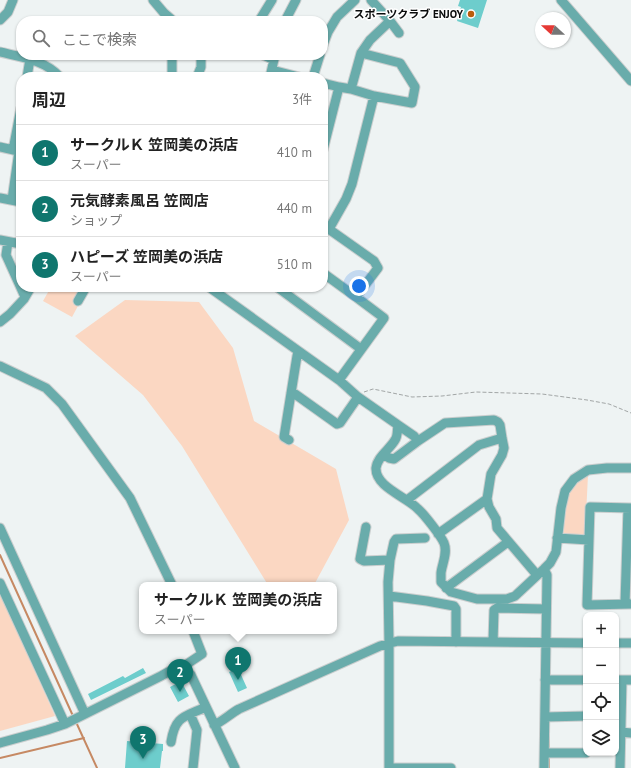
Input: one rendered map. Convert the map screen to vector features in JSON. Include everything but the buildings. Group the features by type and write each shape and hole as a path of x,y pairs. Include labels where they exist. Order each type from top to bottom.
{"street":[{"path":"0,20 8,12 13,0"},
{"path":"153,0 167,16"},
{"path":"262,16 272,0"},
{"path":"288,16 296,0"},
{"path":"328,32 337,17 355,0"},
{"path":"371,0 399,33"},
{"path":"561,0 631,81"},
{"path":"351,89 361,54 370,40 390,21"},
{"path":"0,52 16,56"},
{"path":"328,84 374,96 412,103 415,87 400,63 361,54"},
{"path":"28,72 30,60"},
{"path":"33,60 48,66 55,72"},
{"path":"172,60 172,72"},
{"path":"199,72 201,60"},
{"path":"271,72 274,60"},
{"path":"315,72 318,60"},
{"path":"328,130 339,87"},
{"path":"328,224 346,200 352,184 374,96"},
{"path":"0,147 16,151"},
{"path":"0,198 16,201"},
{"path":"328,228 374,261 378,268 356,296"},
{"path":"16,243 4,241 6,255 16,277"},
{"path":"328,276 384,318 339,380"},
{"path":"23,292 25,297"},
{"path":"0,322 10,314 28,292"},
{"path":"78,301 83,292"},
{"path":"216,292 339,380 358,396 414,436 418,441"},
{"path":"284,292 361,349"},
{"path":"289,440 284,437 298,352"},
{"path":"0,366 46,388 62,404 130,498 171,582"},
{"path":"291,393 295,394 337,424 340,424 358,396"},
{"path":"384,454 389,458 394,459 445,422 494,420 498,422 500,425 504,448 502,455 491,474 487,499 489,507 496,519 497,528 537,575"},
{"path":"398,425 395,440 379,461 376,468 378,477 384,485 418,509 438,534 444,544 445,553 441,582 451,592 476,600 507,599 514,596 550,563 556,552 561,508 565,491 574,479 588,470 631,468"},
{"path":"407,500 479,445 502,438"},
{"path":"438,534 487,499"},
{"path":"590,507 629,508 628,604 587,605 590,507"},
{"path":"366,527 360,559 364,561 390,560"},
{"path":"0,528 75,719"},
{"path":"425,538 396,539 390,560 388,582 390,643 390,768 451,768"},
{"path":"557,538 589,540"},
{"path":"446,588 508,542"},
{"path":"544,569 547,575 544,768"},
{"path":"0,583 75,719"},
{"path":"389,596 454,606 456,609 456,642"},
{"path":"493,642 494,610 497,608 546,609"},
{"path":"0,744 47,730 75,719 161,676 181,668 202,654 194,634"},
{"path":"214,726 239,709 380,646 398,641 583,643"},
{"path":"619,643 631,643"},
{"path":"181,668 186,669 191,675 235,768"},
{"path":"545,680 583,680"},
{"path":"619,709 623,680"},
{"path":"171,742 172,731 182,717 206,707"},
{"path":"190,714 197,730 193,768"},
{"path":"545,717 583,716"},
{"path":"619,720 621,732 619,745"},
{"path":"621,732 631,733"},
{"path":"545,753 583,753"},
{"path":"618,756 620,768"}],"path":[{"path":"358,396 362,392 373,389 412,397 442,396 476,392 542,394 609,404 631,413"}],"shaded area":[{"path":"48,292 80,292 74,304 78,306 72,317 43,301"},
{"path":"125,300 199,302 233,348 254,421 336,469 349,520 316,582 266,582 182,446 143,395 75,336"},
{"path":"588,475 585,536 563,535 565,500 572,487"},
{"path":"0,593 55,716 0,731"}],"waterway":[{"path":"0,555 73,716"},
{"path":"549,720 549,750"},
{"path":"76,722 97,768"},
{"path":"0,758 84,738"},
{"path":"549,756 549,768"}],"place":[{"name":"スポーツクラブ ENJOY","path":"471,14"},
{"name":"サークルＫ 笠岡美の浜店","path":"238,680"},
{"name":"元気酵素風呂 笠岡店","path":"180,692"},
{"name":"ハピーズ 笠岡美の浜店","path":"143,759"}]}
